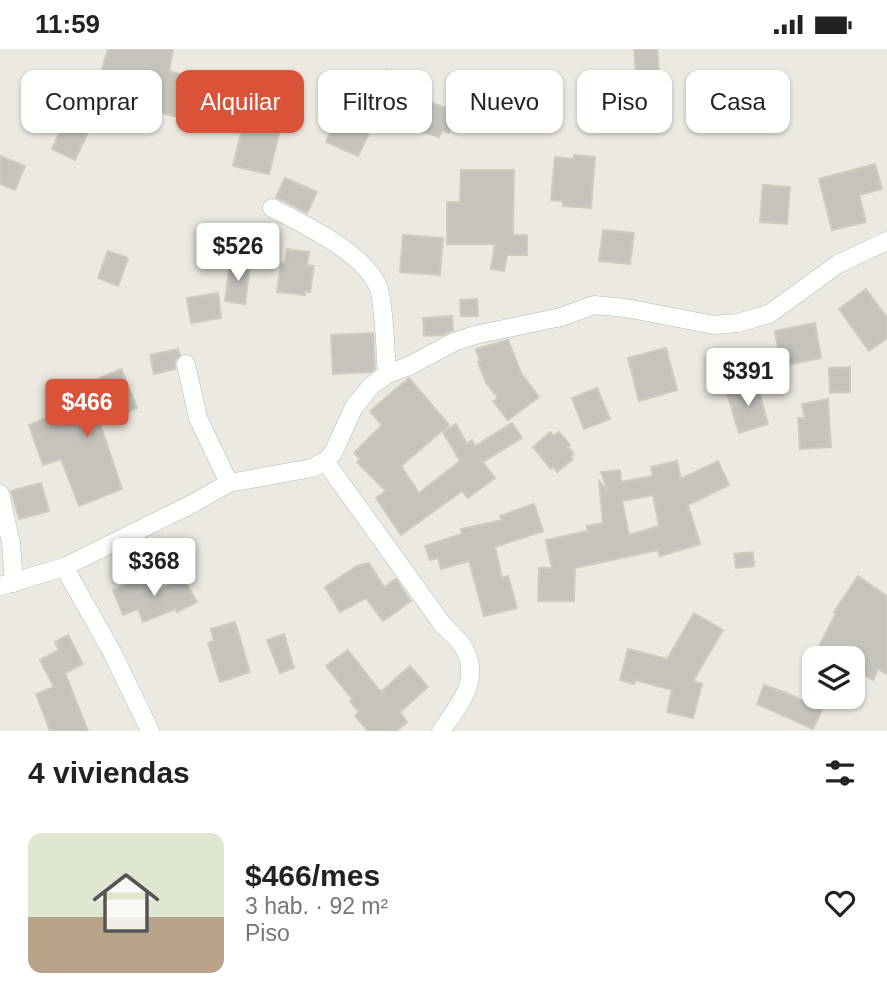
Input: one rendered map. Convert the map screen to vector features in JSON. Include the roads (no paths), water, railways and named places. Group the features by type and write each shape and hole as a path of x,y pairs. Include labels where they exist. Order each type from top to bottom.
{"street":[{"path":"272,208 311,227 351,255 371,274 380,291 387,374"},
{"path":"0,493 11,543 7,585 64,567 177,512 229,483 312,468 326,461 333,453 354,407 371,386 387,374 464,338 561,317 594,305 626,308 714,325 738,323 769,314 838,264 887,241"},
{"path":"186,364 198,418 229,483"},
{"path":"326,461 443,625 465,649 472,674 469,688 442,731"},
{"path":"64,567 112,652 150,731"}]}
